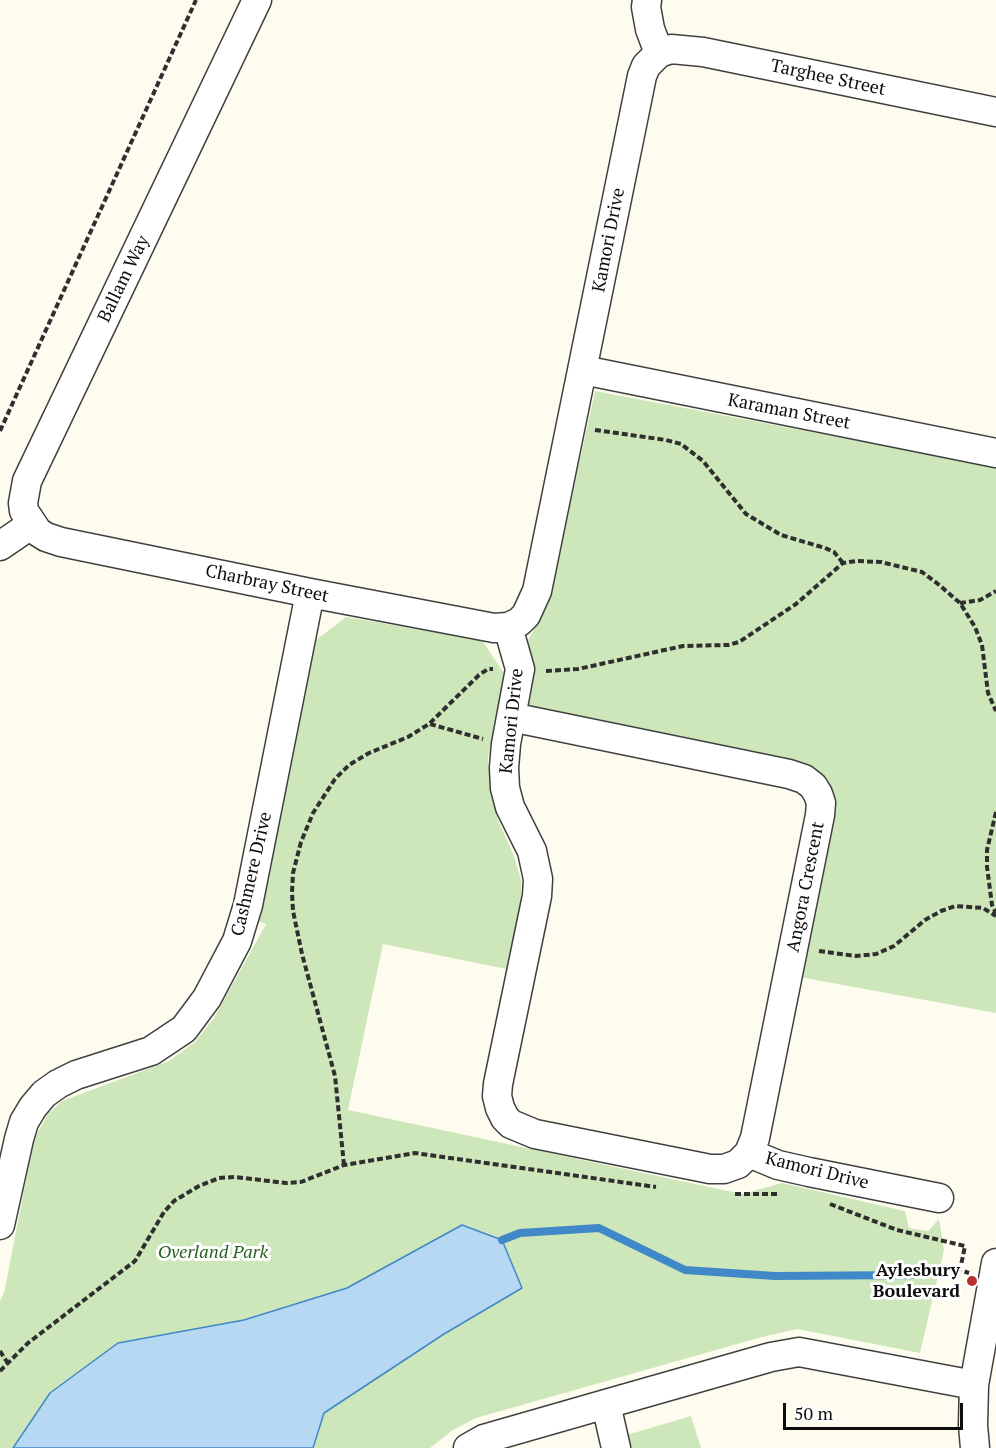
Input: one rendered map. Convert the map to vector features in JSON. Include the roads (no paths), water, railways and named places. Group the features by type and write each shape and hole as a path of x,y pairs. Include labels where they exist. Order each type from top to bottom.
{"street":[{"name":"Ballam Way","path":"32,524 24,511 23,503 27,481 257,0"},
{"path":"647,0 650,29 659,53"},
{"name":"Targhee Street","path":"659,53 671,49 703,52 996,112"},
{"name":"Kamori Drive","path":"659,53 646,66 642,76 537,591 526,615 508,627 520,669 504,768 507,798 532,851 538,879 537,896 497,1096 505,1118 522,1130 535,1134 710,1169 724,1169 738,1164 749,1153 788,1167 939,1198"},
{"name":"Karaman Street","path":"583,370 996,453"},
{"path":"0,546 32,524"},
{"name":"Charbray Street","path":"32,524 46,537 61,542 482,626 508,627"},
{"name":"Cashmere Drive","path":"0,1225 19,1139 24,1122 33,1107 44,1094 67,1080 151,1051 184,1029 207,998 237,941 248,905 310,593"},
{"name":"Angora Crescent","path":"509,731 789,774 804,778 819,794 820,815 795,946 755,1138 749,1153"},
{"path":"975,1448 974,1385 994,1271"},
{"path":"468,1448 484,1439 771,1357 800,1352 974,1385"},
{"path":"606,1404 616,1448"}],"water":[{"path":"462,1225 502,1240 522,1288 444,1334 324,1413 313,1448 13,1448 50,1393 118,1343 244,1320 347,1288"}],"waterway":[{"path":"502,1240 520,1233 599,1228 685,1270 775,1276 916,1275"}],"place":[{"name":"Aylesbury Boulevard","path":"972,1281"}],"park label":[{"name":"Overland Park","path":"213,1253"}]}
